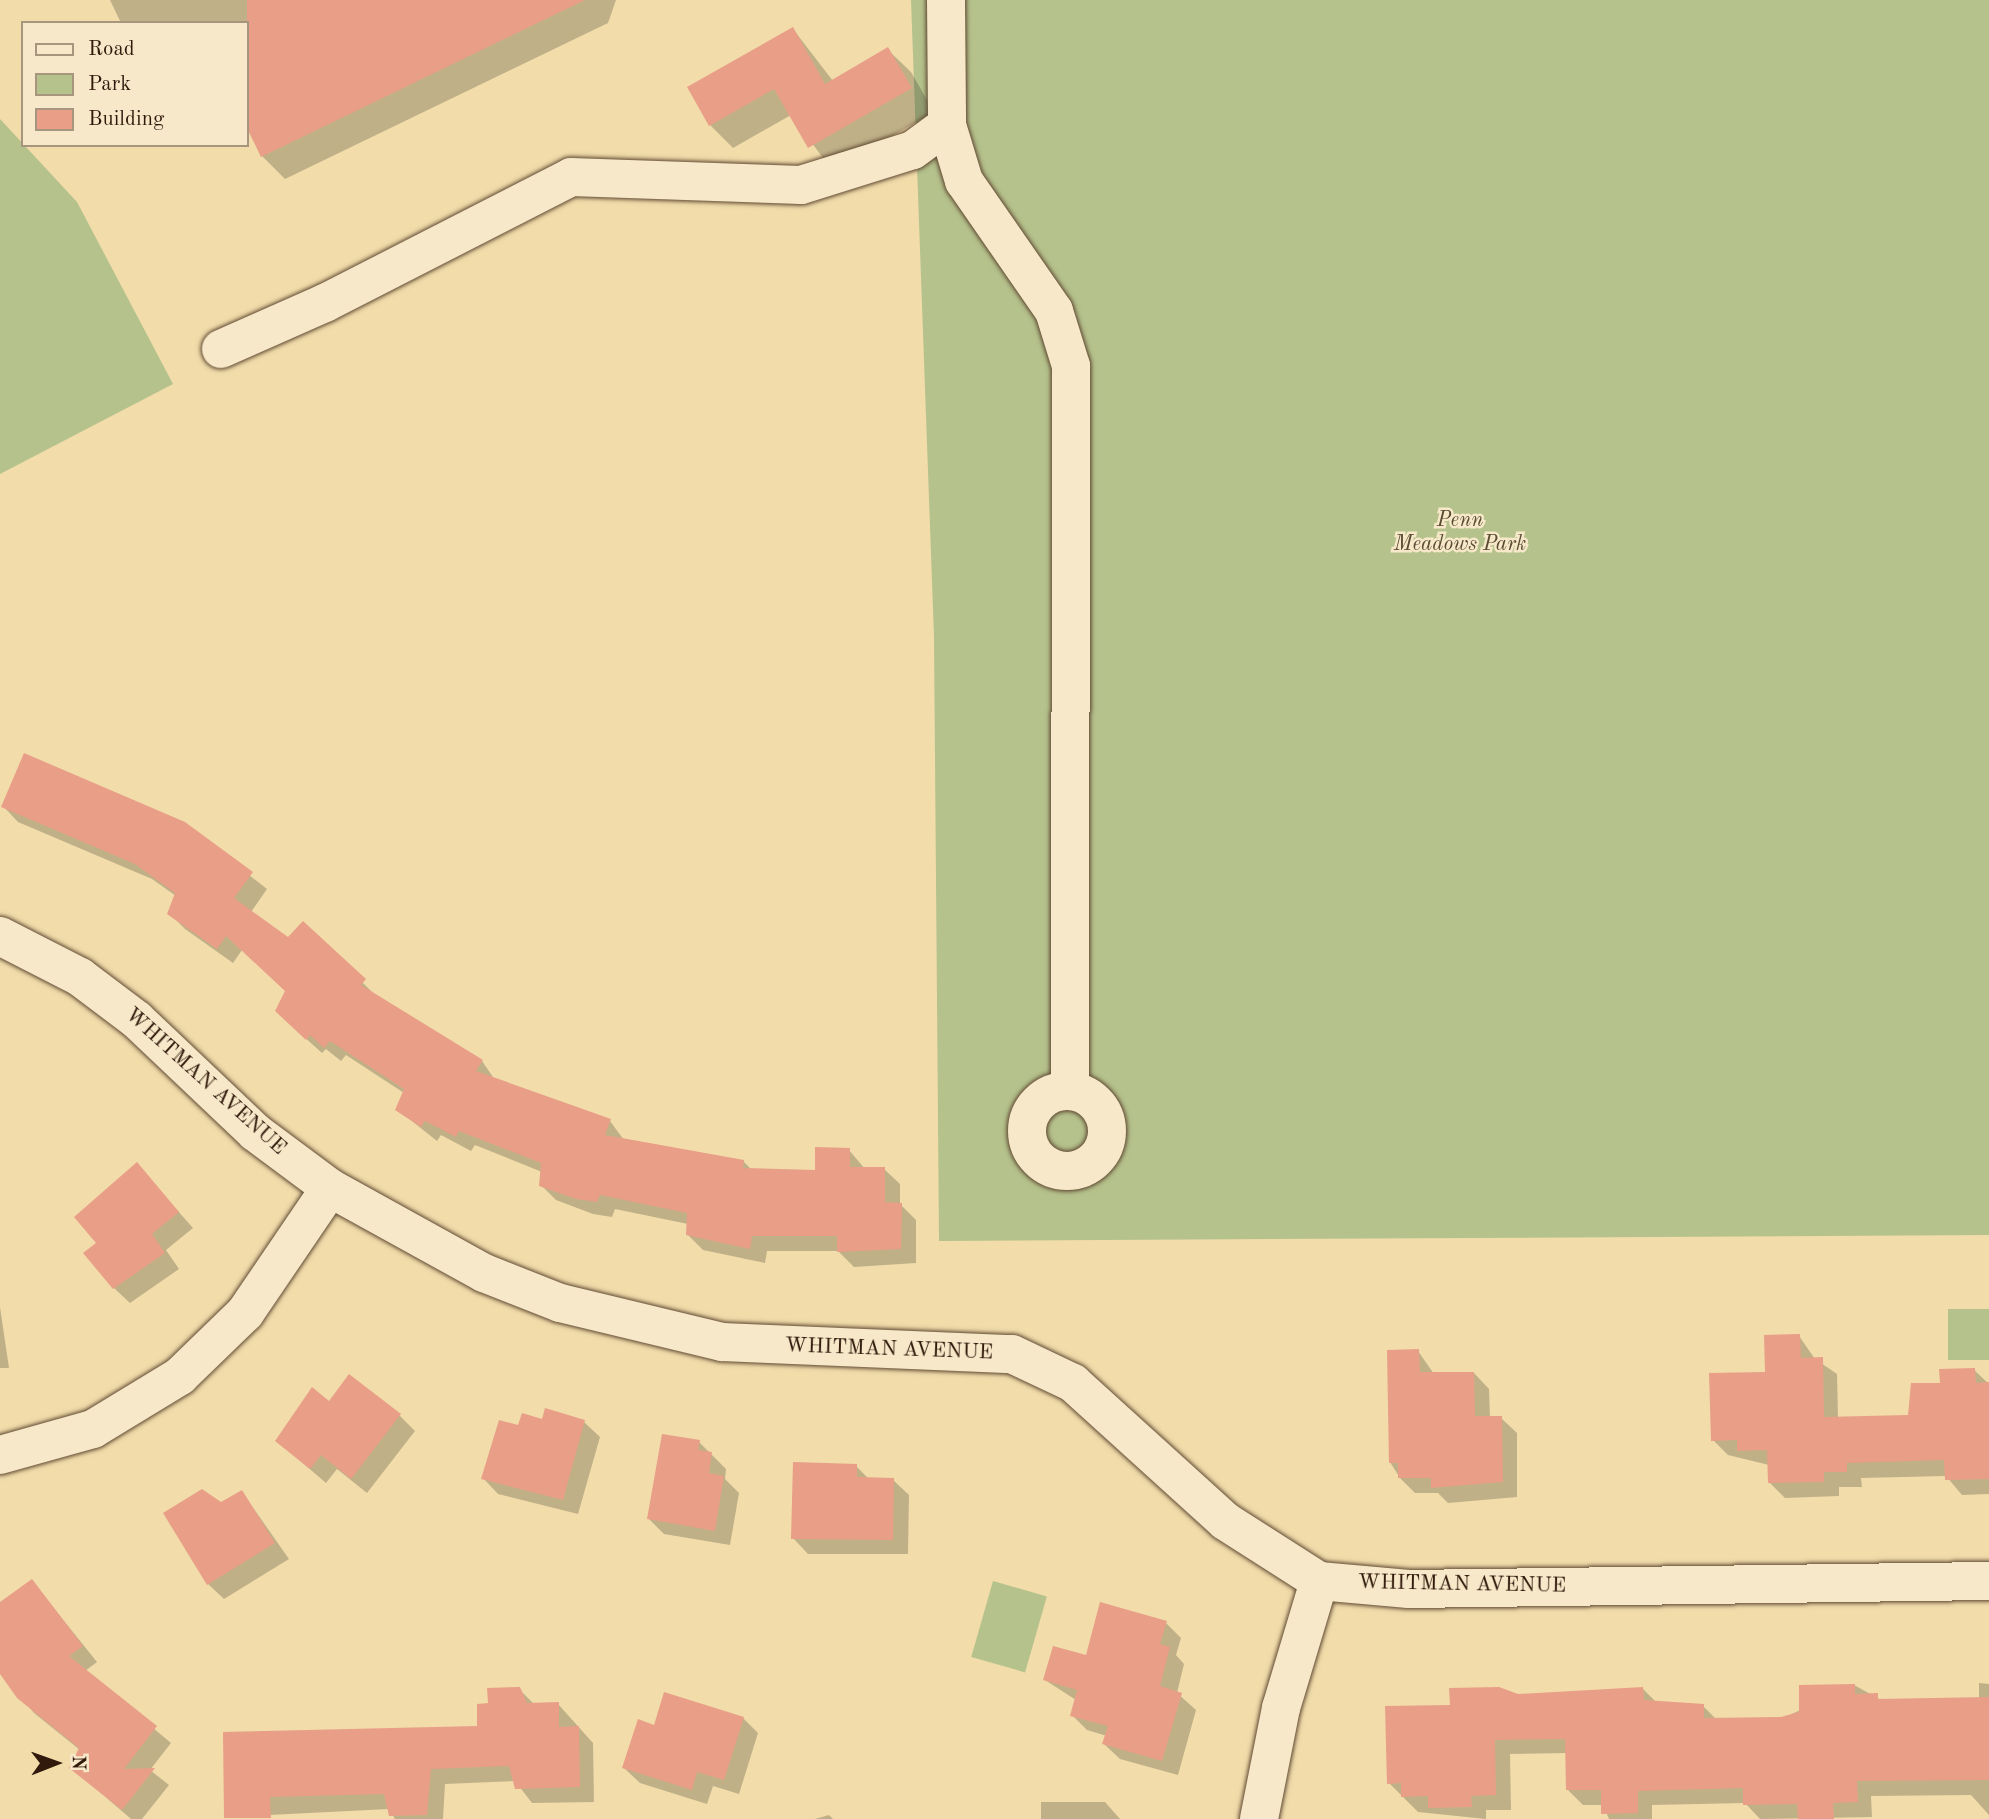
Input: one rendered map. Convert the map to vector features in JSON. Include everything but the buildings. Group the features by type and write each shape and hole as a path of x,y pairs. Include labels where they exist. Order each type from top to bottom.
{"street":[{"path":"946,0 947,125 964,181 1054,311 1071,366 1070,1091"},
{"path":"221,349 325,303 571,177 802,185 913,150 947,125"},
{"name":"WHITMAN AVENUE","path":"0,936 80,976 118,1006 255,1132 330,1188 484,1273 560,1303 653,1328 795,1349 1012,1354 1073,1383 1225,1521 1319,1581 1409,1589 1989,1581"},
{"path":"0,1455 93,1429 180,1376 245,1313 330,1188"},
{"path":"1259,1819 1281,1708 1319,1581"}],"green space":[{"name":"Penn Meadows Park","path":"911,0 1989,0 1989,1235 939,1241 934,637"},
{"path":"0,119 21,142 21,147 26,147 77,202 173,384 0,474"},
{"path":"1948,1309 1989,1309 1989,1360 1948,1360"},
{"path":"993,1581 1047,1596 1025,1672 971,1657"}]}
